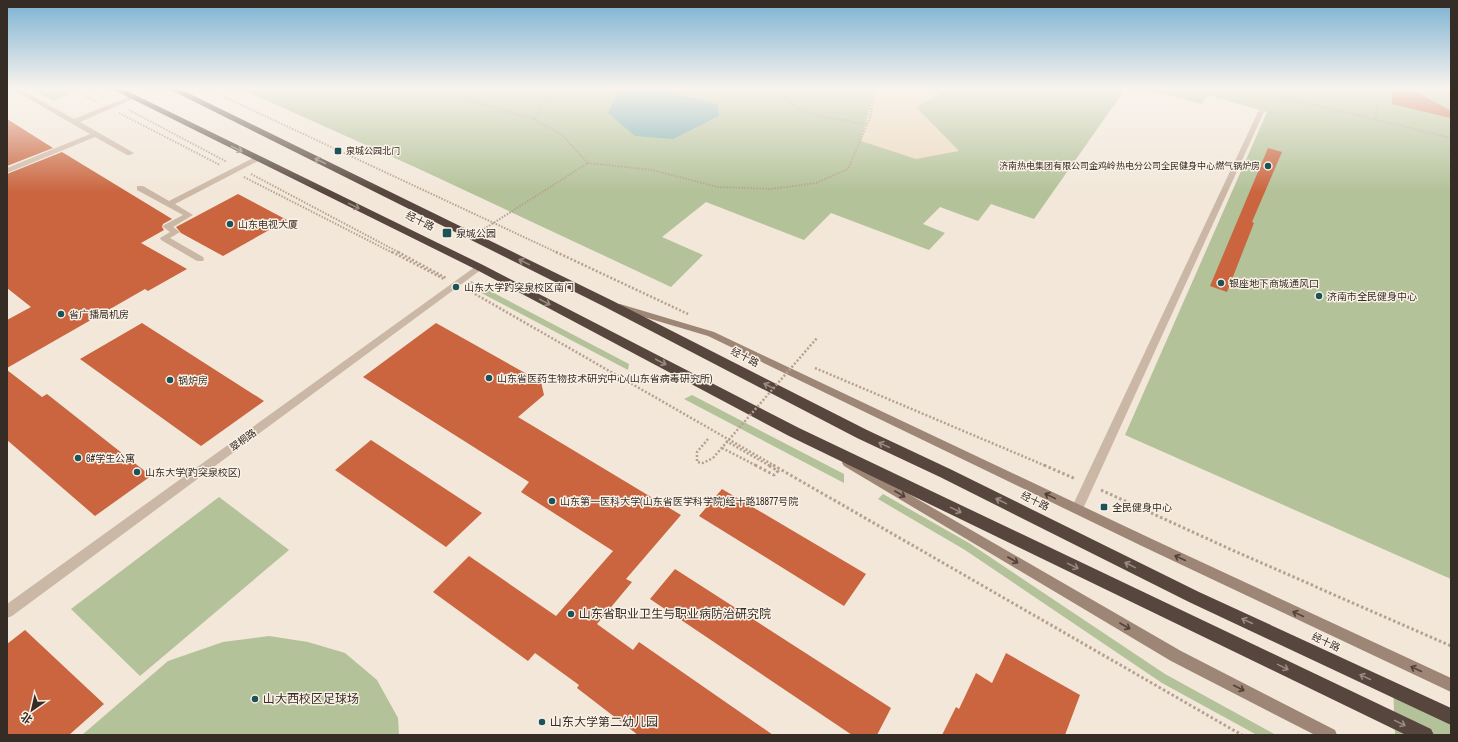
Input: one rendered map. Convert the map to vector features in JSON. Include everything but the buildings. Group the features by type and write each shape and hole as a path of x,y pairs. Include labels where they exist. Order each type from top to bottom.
{"highway":[{"name":"经十路","path":"183,123 479,267 794,432 1425,735"},
{"name":"经十路","path":"241,123 609,304 862,434 945,473 1194,597 1451,717"}],"main road":[{"name":"经十路","path":"609,304 711,334 1451,686"},
{"name":"经十路","path":"794,432 1176,656 1330,735"}],"street":[{"path":"75,123 130,153"},
{"path":"1077,509 1256,123"},
{"path":"7,171 95,134"},
{"path":"168,204 258,159"},
{"path":"140,188 189,215 167,227 176,232 164,238 200,259"},
{"name":"翠桐路","path":"7,612 457,285 479,267"}],"path":[{"path":"138,123 236,170 457,285 1242,735"},
{"path":"151,123 236,170 457,285 778,471 774,476 722,448"},
{"path":"279,123 690,315"},
{"path":"540,123 562,135 588,163"},
{"path":"473,237 588,163 652,170 718,187 771,189 816,183 848,169 868,124 861,123"},
{"path":"1386,123 1451,138"},
{"path":"708,438 695,456 697,462 703,463 713,458 817,338"},
{"path":"791,358 798,361"},
{"path":"812,367 1088,484 1451,646"}],"green space":[{"name":"泉城公园","path":"316,123 1102,123 1034,219 991,204 978,221 940,207 923,224 945,233 929,250 831,213 804,240 706,202 662,237 703,255 671,287 417,168"},
{"name":"济南市全民健身中心","path":"1262,123 1451,123 1451,579 1125,435"},
{"path":"471,281 629,364 628,370 466,285"},
{"path":"692,395 844,474 844,483 684,399"},
{"path":"883,494 969,543 1165,674 1276,735 1257,735 1162,683 965,550 878,499"},
{"path":"219,497 289,550 140,676 71,609"},
{"name":"山大西校区足球场","path":"269,636 308,642 345,653 377,680 398,718 399,735 82,735 168,661 223,642"},
{"path":"1393,685 1451,712 1451,735 1395,734"}],"shaded area":[{"path":"866,123 931,123 959,151 916,159 861,141"}],"water":[{"path":"619,123 706,123 673,139 635,136"}],"place":[{"name":"泉城公园北门","path":"338,151"},
{"name":"济南热电集团有限公司金鸡岭热电分公司全民健身中心燃气锅炉房","path":"1268,166"},
{"name":"山东电视大厦","path":"230,224"},
{"name":"泉城公园","path":"447,233"},
{"name":"银座地下商城通风口","path":"1221,283"},
{"name":"山东大学趵突泉校区南门","path":"456,287"},
{"name":"济南市全民健身中心","path":"1319,296"},
{"name":"省广播局机房","path":"61,314"},
{"name":"山东省医药生物技术研究中心(山东省病毒研究所)","path":"489,378"},
{"name":"锅炉房","path":"170,380"},
{"name":"6#学生公寓","path":"78,458"},
{"name":"山东大学(趵突泉校区)","path":"137,472"},
{"name":"山东第一医科大学(山东省医学科学院)经十路18877号院","path":"552,501"},
{"name":"全民健身中心","path":"1104,507"},
{"name":"山东省职业卫生与职业病防治研究院","path":"571,614"},
{"name":"山大西校区足球场","path":"255,699"},
{"name":"山东大学第二幼儿园","path":"542,722"}]}
